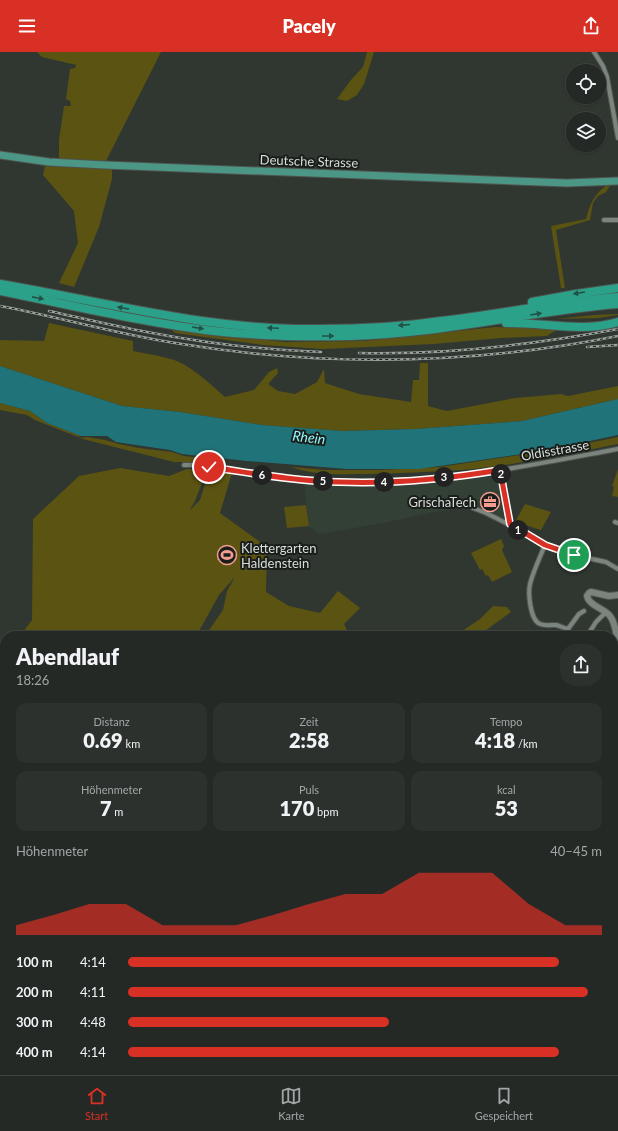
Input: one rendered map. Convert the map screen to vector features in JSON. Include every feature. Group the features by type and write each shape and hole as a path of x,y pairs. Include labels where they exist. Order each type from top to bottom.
{"highway":[{"path":"0,284 161,315 254,327 296,329 404,326 553,304 618,297"},
{"path":"442,321 474,313 576,294 618,288"},
{"path":"0,291 213,331 293,337 352,336 417,332 556,311 618,304"},
{"path":"456,327 480,327 507,323 524,323 583,328 618,322"}],"main road":[{"name":"Deutsche Strasse","path":"0,155 49,162 105,165 567,183 618,181"}],"street":[{"path":"594,52 603,66 607,78 618,138"},
{"path":"604,220 618,220"},
{"name":"Oldisstrasse","path":"184,465 200,465 298,480 383,482 464,476 618,449"},
{"path":"500,470 510,524"},
{"path":"473,508 510,524 545,545 574,555 606,562 618,569"},
{"path":"545,545 530,583 530,604 533,616 540,624 556,625 568,629 579,614 584,611"},
{"path":"615,631 612,618 587,598 588,594 591,592 609,596 618,595"},
{"path":"590,631 596,622 606,612"}],"shaded area":[{"path":"37,52 161,52 106,161 112,170 112,179 99,227 74,287 59,283 78,243 74,211 43,175 45,166 59,167 59,140 64,106 71,106 70,101 66,99 70,69 75,68 76,65 42,57"},
{"path":"367,52 374,52 364,84 357,95 347,101 337,99 350,81 363,67"},
{"path":"608,184 611,184 606,192 598,196 593,203 590,220 556,230 565,288 561,288 551,226 586,219 594,199"},
{"path":"618,314 599,318 556,319 594,315"},
{"path":"49,323 133,341 133,351 161,356 184,364 196,372 225,397 254,390 269,372 277,368 278,373 268,384 278,391 295,394 317,382 324,369 325,383 359,394 411,402 413,380 419,380 420,363 428,363 428,406 447,411 515,398 561,394 568,396 618,386 618,399 522,421 416,429 343,431 262,425 180,412 122,406 0,366 0,340 44,341"},
{"path":"495,327 558,329 547,336 501,338 434,344 323,349 263,345 175,333 172,330 285,342 363,341"},
{"path":"0,403 30,411 47,423 81,436 78,437 35,420 27,415 0,410"},
{"path":"87,437 139,448 172,452 184,456 214,459 212,462 174,462 79,438"},
{"path":"618,437 618,444 520,463 461,470 340,474 310,472 291,467 325,470 380,470 439,467 554,450"},
{"path":"120,468 169,476 187,469 232,473 220,513 267,547 266,592 289,606 320,613 338,591 360,608 344,624 348,631 208,631 223,610 227,591 235,577 219,595 199,631 24,631 32,620 33,519 79,476","holes":["191,470 200,473 205,484 200,500 189,511 195,501 202,483 199,476"]},
{"path":"618,469 618,497 612,496 614,487 612,486"},
{"path":"498,472 507,514 501,519 473,509 454,509 320,534 309,527 304,482 333,486 339,483 383,482"},
{"path":"525,504 551,512 541,530 515,522"},
{"path":"306,505 309,526 287,528 284,507"},
{"path":"501,539 504,546 502,550 512,572 492,582 482,569 480,570 471,553"},
{"path":"493,606 507,607 511,612 485,631 462,631 480,619"}],"water":[{"name":"Rhein","path":"0,366 122,406 180,412 262,425 343,431 416,429 522,421 618,399 618,435 543,451 419,469 347,469 182,454 170,450 116,442 107,436 81,436 47,423 30,411 0,403"}],"railway":[{"path":"0,306 131,335 175,343 230,351 341,359 452,357 508,353 563,346 618,336"},
{"path":"49,311 168,336 255,348 321,352"},
{"path":"359,353 457,351 553,340 618,329"},
{"path":"587,347 618,345"}],"place":[{"name":"GrischaTech","path":"490,502"},
{"name":"Klettergarten Haldenstein","path":"227,555"}],"route":[{"path":"209,467 298,480 340,482 383,482 430,479 464,476 500,470 510,524 545,545 574,555"}]}
